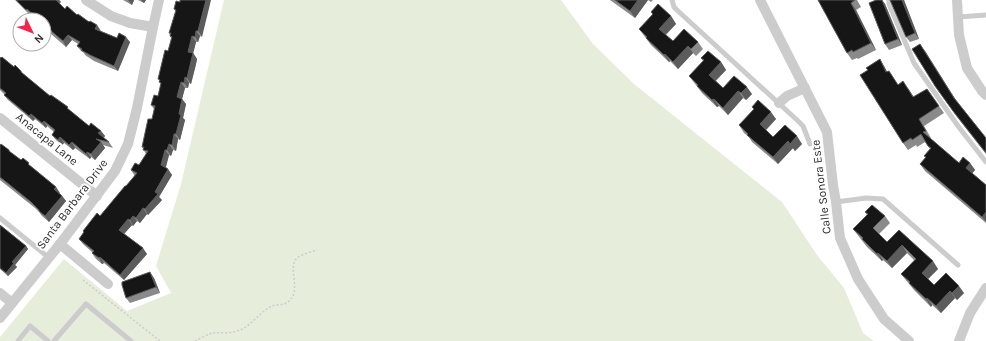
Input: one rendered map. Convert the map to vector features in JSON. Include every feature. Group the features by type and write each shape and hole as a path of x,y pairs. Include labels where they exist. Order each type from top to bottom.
{"street":[{"path":"86,0 111,16 130,23 153,28"},
{"name":"Santa Barbara Drive","path":"0,318 60,244 115,171 128,144 137,108 159,0"},
{"name":"Calle Sonora Este","path":"760,0 827,132 840,238 858,279 884,318 909,341"},
{"path":"957,0 959,35 967,68 982,91 986,94"},
{"path":"779,103 787,96 804,88"},
{"name":"Anacapa Lane","path":"0,118 97,196"},
{"path":"60,244 108,284"},
{"path":"959,341 970,313 986,288"},
{"path":"0,293 12,303"}],"lane":[{"path":"672,0 674,7 678,11 797,120 802,126 810,144"},
{"path":"889,0 889,4 914,63 958,126 986,162"},
{"path":"958,17 986,15"},
{"path":"836,202 866,198 883,199 958,265"},
{"path":"0,218 48,257"},
{"path":"54,341 86,304 131,341"},
{"path":"18,341 30,326 48,341"}],"path":[{"path":"195,341 212,334 237,331 245,327 273,305 285,304 290,301 295,292 295,261 299,257 317,250"},
{"path":"83,280 160,341"}],"green space":[{"path":"224,0 561,0 593,44 634,84 782,202 817,255 844,288 863,333 874,341 0,341 0,337 64,259 127,311 171,293 156,266 181,184"}],"building":[{"path":"16,0 56,0 65,9 67,6 77,15 78,14 89,22 90,21 97,25 95,29 117,38 119,33 126,37 114,66 81,50 82,49 77,46 80,42 68,35 63,41 52,32 52,12 30,12 27,9 26,10"},
{"path":"180,0 206,0 198,31 196,31 195,37 192,36 188,52 193,53 187,78 185,77 184,83 181,82 177,97 182,99 179,114 181,115 176,134 174,134 172,145 169,144 167,150 165,150 161,165 168,169 155,192 158,194 145,209 143,208 136,218 133,216 130,220 128,219 119,230 143,248 120,275 100,257 99,258 92,253 94,251 79,239 84,232 83,231 97,213 100,216 137,173 131,170 135,163 139,165 148,151 143,150 144,147 142,147 148,119 152,119 155,106 151,105 154,95 158,96 161,83 158,79 165,50 168,51 172,37 170,36 171,33 169,33 176,10 174,9 176,1 180,2"},
{"path":"615,0 638,0 630,11"},
{"path":"818,0 855,0 851,3 871,43 853,52 852,50 847,53"},
{"path":"876,0 882,0 898,39 885,44 869,3"},
{"path":"890,0 902,0 915,33 906,37"},
{"path":"658,4 671,16 659,29 673,41 684,29 698,42 691,49 688,46 673,62 646,38 647,37 639,29 653,14 651,12"},
{"path":"920,44 954,98 986,138 986,153 935,86 912,49"},
{"path":"708,51 721,62 709,75 723,88 734,76 747,87 741,93 738,91 723,108 697,86 698,85 689,76 704,60 701,58"},
{"path":"0,57 14,67 15,65 21,72 50,96 51,95 68,107 67,108 89,126 91,123 101,131 98,133 109,142 96,139 101,142 91,154 87,152 86,154 72,142 69,145 60,137 58,140 52,135 55,130 44,121 42,123 31,114 29,116 4,95 6,93 0,88"},
{"path":"880,59 886,72 889,71 898,85 903,81 913,97 927,89 939,106 919,119 926,131 923,132 959,163 963,157 970,163 966,168 986,185 986,212 982,217 920,164 926,157 924,156 931,148 928,146 921,134 912,140 911,138 903,143 860,75 868,70 866,68"},
{"path":"758,100 771,112 760,124 773,137 785,125 797,136 790,144 788,141 773,157 747,135 748,134 739,125 754,109 752,107"},
{"path":"1,144 21,160 23,158 29,163 28,164 56,187 54,189 62,196 45,216 31,202 0,177"},
{"path":"872,205 885,216 873,228 887,242 899,230 933,261 922,273 934,285 946,273 959,286 952,293 950,291 936,306 927,298 926,299 901,274 916,259 902,245 887,261 878,253 877,254 853,229 868,214 865,212"},
{"path":"0,225 26,246 12,262 14,263 6,273 0,268"},
{"path":"150,272 156,287 126,298 122,282"}]}
